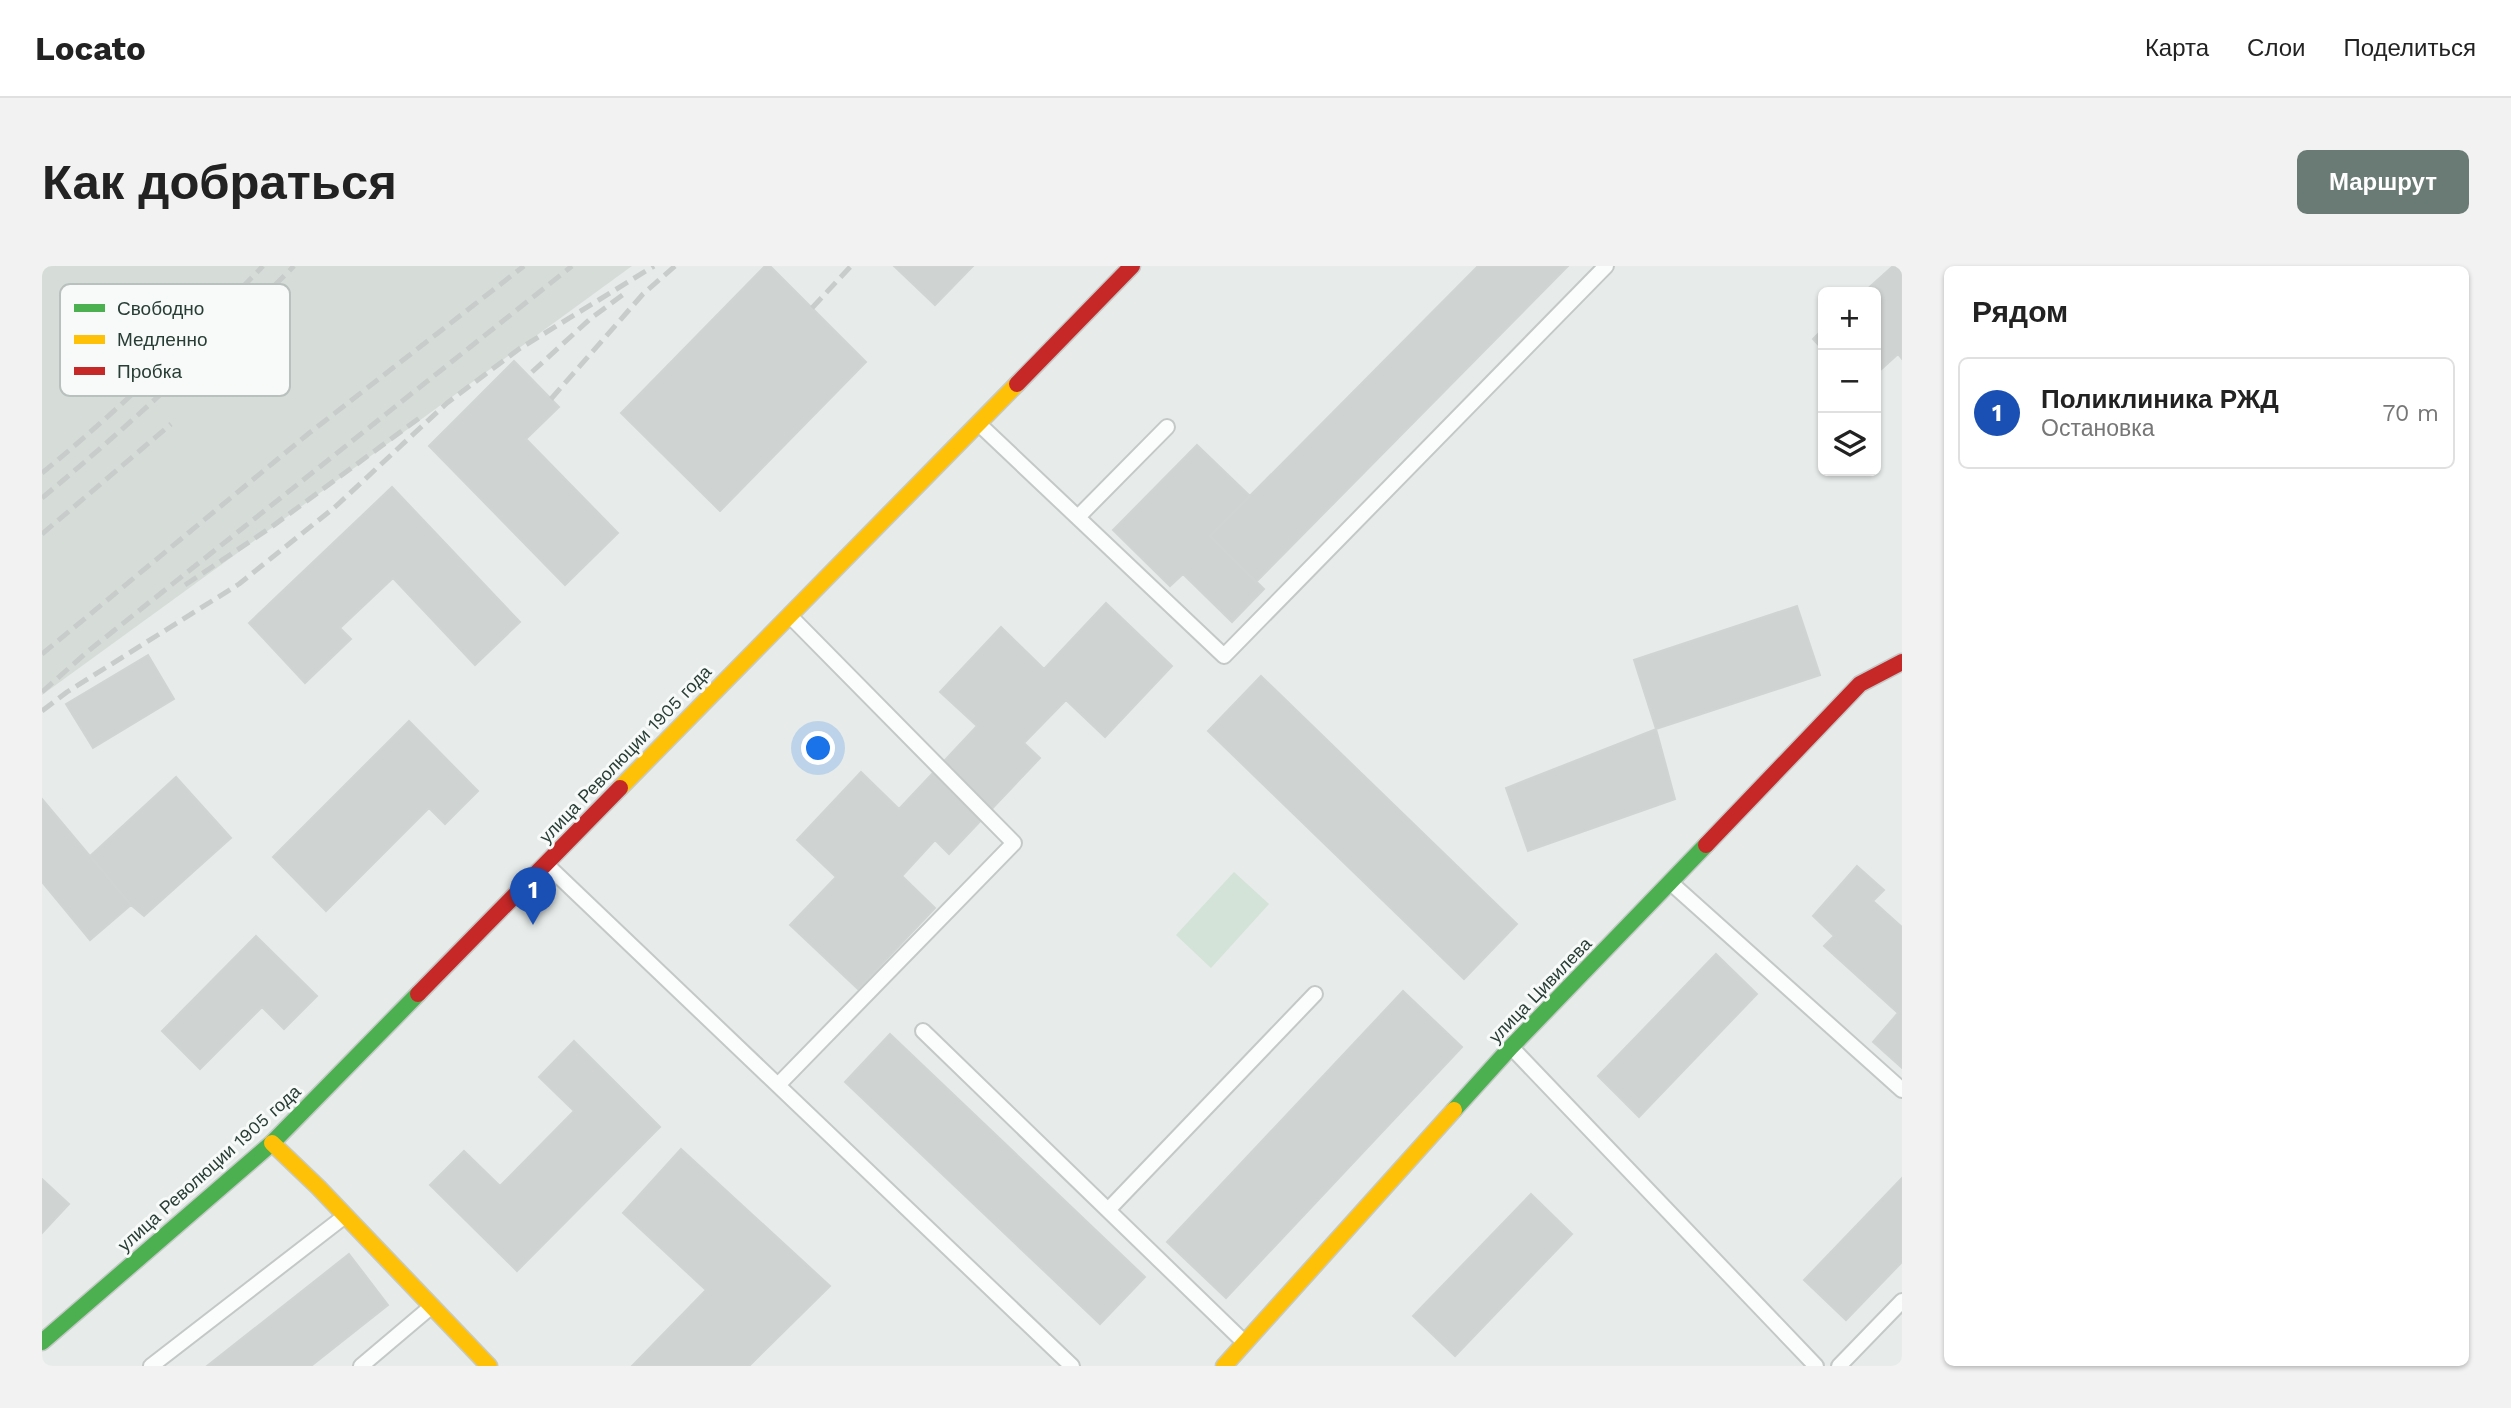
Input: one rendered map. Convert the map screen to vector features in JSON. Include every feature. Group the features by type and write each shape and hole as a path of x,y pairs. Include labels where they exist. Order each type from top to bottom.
{"main road":[{"name":"улица Революции 1905 года","path":"42,1342 272,1143 1132,266"},
{"name":"улица Цивилева","path":"1224,1366 1511,1047 1860,684 1902,662"},
{"path":"272,1143 346,1216 489,1366"}],"lane":[{"path":"978,423 1224,656 1606,266"},
{"path":"1078,517 1167,427"},
{"path":"778,1085 1014,844 789,615"},
{"path":"546,863 1072,1366"},
{"path":"1670,882 1902,1090"},
{"path":"1108,1210 1315,994"},
{"path":"923,1031 1245,1343"},
{"path":"1511,1047 1816,1366"},
{"path":"151,1366 346,1216"},
{"path":"1839,1366 1902,1301"},
{"path":"361,1366 432,1306"}],"shaded area":[{"path":"42,266 632,266 42,695"}],"green space":[{"path":"1234,872 1269,904 1211,968 1176,935"}],"building":[{"path":"765,266 770,266 866,362 720,511 621,413"},
{"path":"894,266 973,266 935,305"},
{"path":"1478,266 1568,266 1256,582 1210,536"},
{"path":"1893,266 1902,266 1902,359 1898,354 1881,369 1881,287 1870,287"},
{"path":"514,361 559,407 526,439 618,533 565,585 429,446"},
{"path":"1197,445 1250,496 1210,536 1264,589 1232,622 1183,574 1170,586 1113,530"},
{"path":"392,487 520,622 475,665 393,578 340,628 351,639 305,683 249,623"},
{"path":"1106,603 1172,666 1105,737 1066,700 1024,743 1040,758 949,854 935,840 902,876 935,908 858,989 790,925 836,877 797,840 861,772 899,809 977,726 940,692 1001,627 1044,669"},
{"path":"1797,606 1820,675 1656,729 1634,660"},
{"path":"148,655 174,699 93,748 66,704"},
{"path":"1261,676 1517,924 1464,979 1208,731"},
{"path":"409,721 478,791 445,824 429,808 326,911 273,857"},
{"path":"1656,729 1675,799 1528,851 1506,788"},
{"path":"176,777 231,838 144,916 131,905 90,856"},
{"path":"42,799 131,905 90,940 42,882"},
{"path":"1857,866 1884,890 1873,901 1902,927 1902,1068 1873,1042 1898,1013 1824,946 1834,936 1813,916"},
{"path":"256,936 317,996 284,1029 262,1007 200,1069 162,1031"},
{"path":"1716,954 1757,994 1639,1117 1598,1076"},
{"path":"1403,991 1462,1047 1226,1298 1167,1242"},
{"path":"890,1034 1145,1277 1100,1324 845,1082"},
{"path":"574,1041 660,1127 517,1271 430,1185 464,1151 500,1186 574,1111 539,1077"},
{"path":"681,1149 830,1286 749,1366 632,1366 706,1290 623,1213"},
{"path":"1902,1178 1902,1262 1846,1320 1804,1280"},
{"path":"42,1179 69,1204 42,1233"},
{"path":"1531,1194 1572,1234 1455,1356 1413,1316"},
{"path":"349,1254 388,1305 311,1366 207,1366"}],"railway":[{"path":"245,284 263,266"},
{"path":"276,284 294,266"},
{"path":"42,654 308,434 524,266"},
{"path":"42,692 87,652 572,266"},
{"path":"42,711 67,692 239,584 335,507 447,403 519,349 654,266"},
{"path":"551,399 643,294 675,266"},
{"path":"812,308 851,266"},
{"path":"532,372 590,319 625,293"},
{"path":"42,473 130,396"},
{"path":"42,498 159,396"},
{"path":"185,585 270,528 422,416"},
{"path":"42,534 171,424"}],"traffic: fast":[{"path":"1454,1110 1511,1047 1706,845"},
{"path":"42,1342 272,1143 418,994"}],"traffic: slow":[{"path":"620,788 1017,384"},
{"path":"1224,1366 1454,1110"},
{"path":"272,1143 318,1187 489,1366"}],"traffic: jam":[{"path":"1017,384 1132,266"},
{"path":"1706,845 1860,684 1902,662"},
{"path":"418,994 620,788"}],"place":[{"name":"Поликлиника РЖД","path":"533,925"}]}
